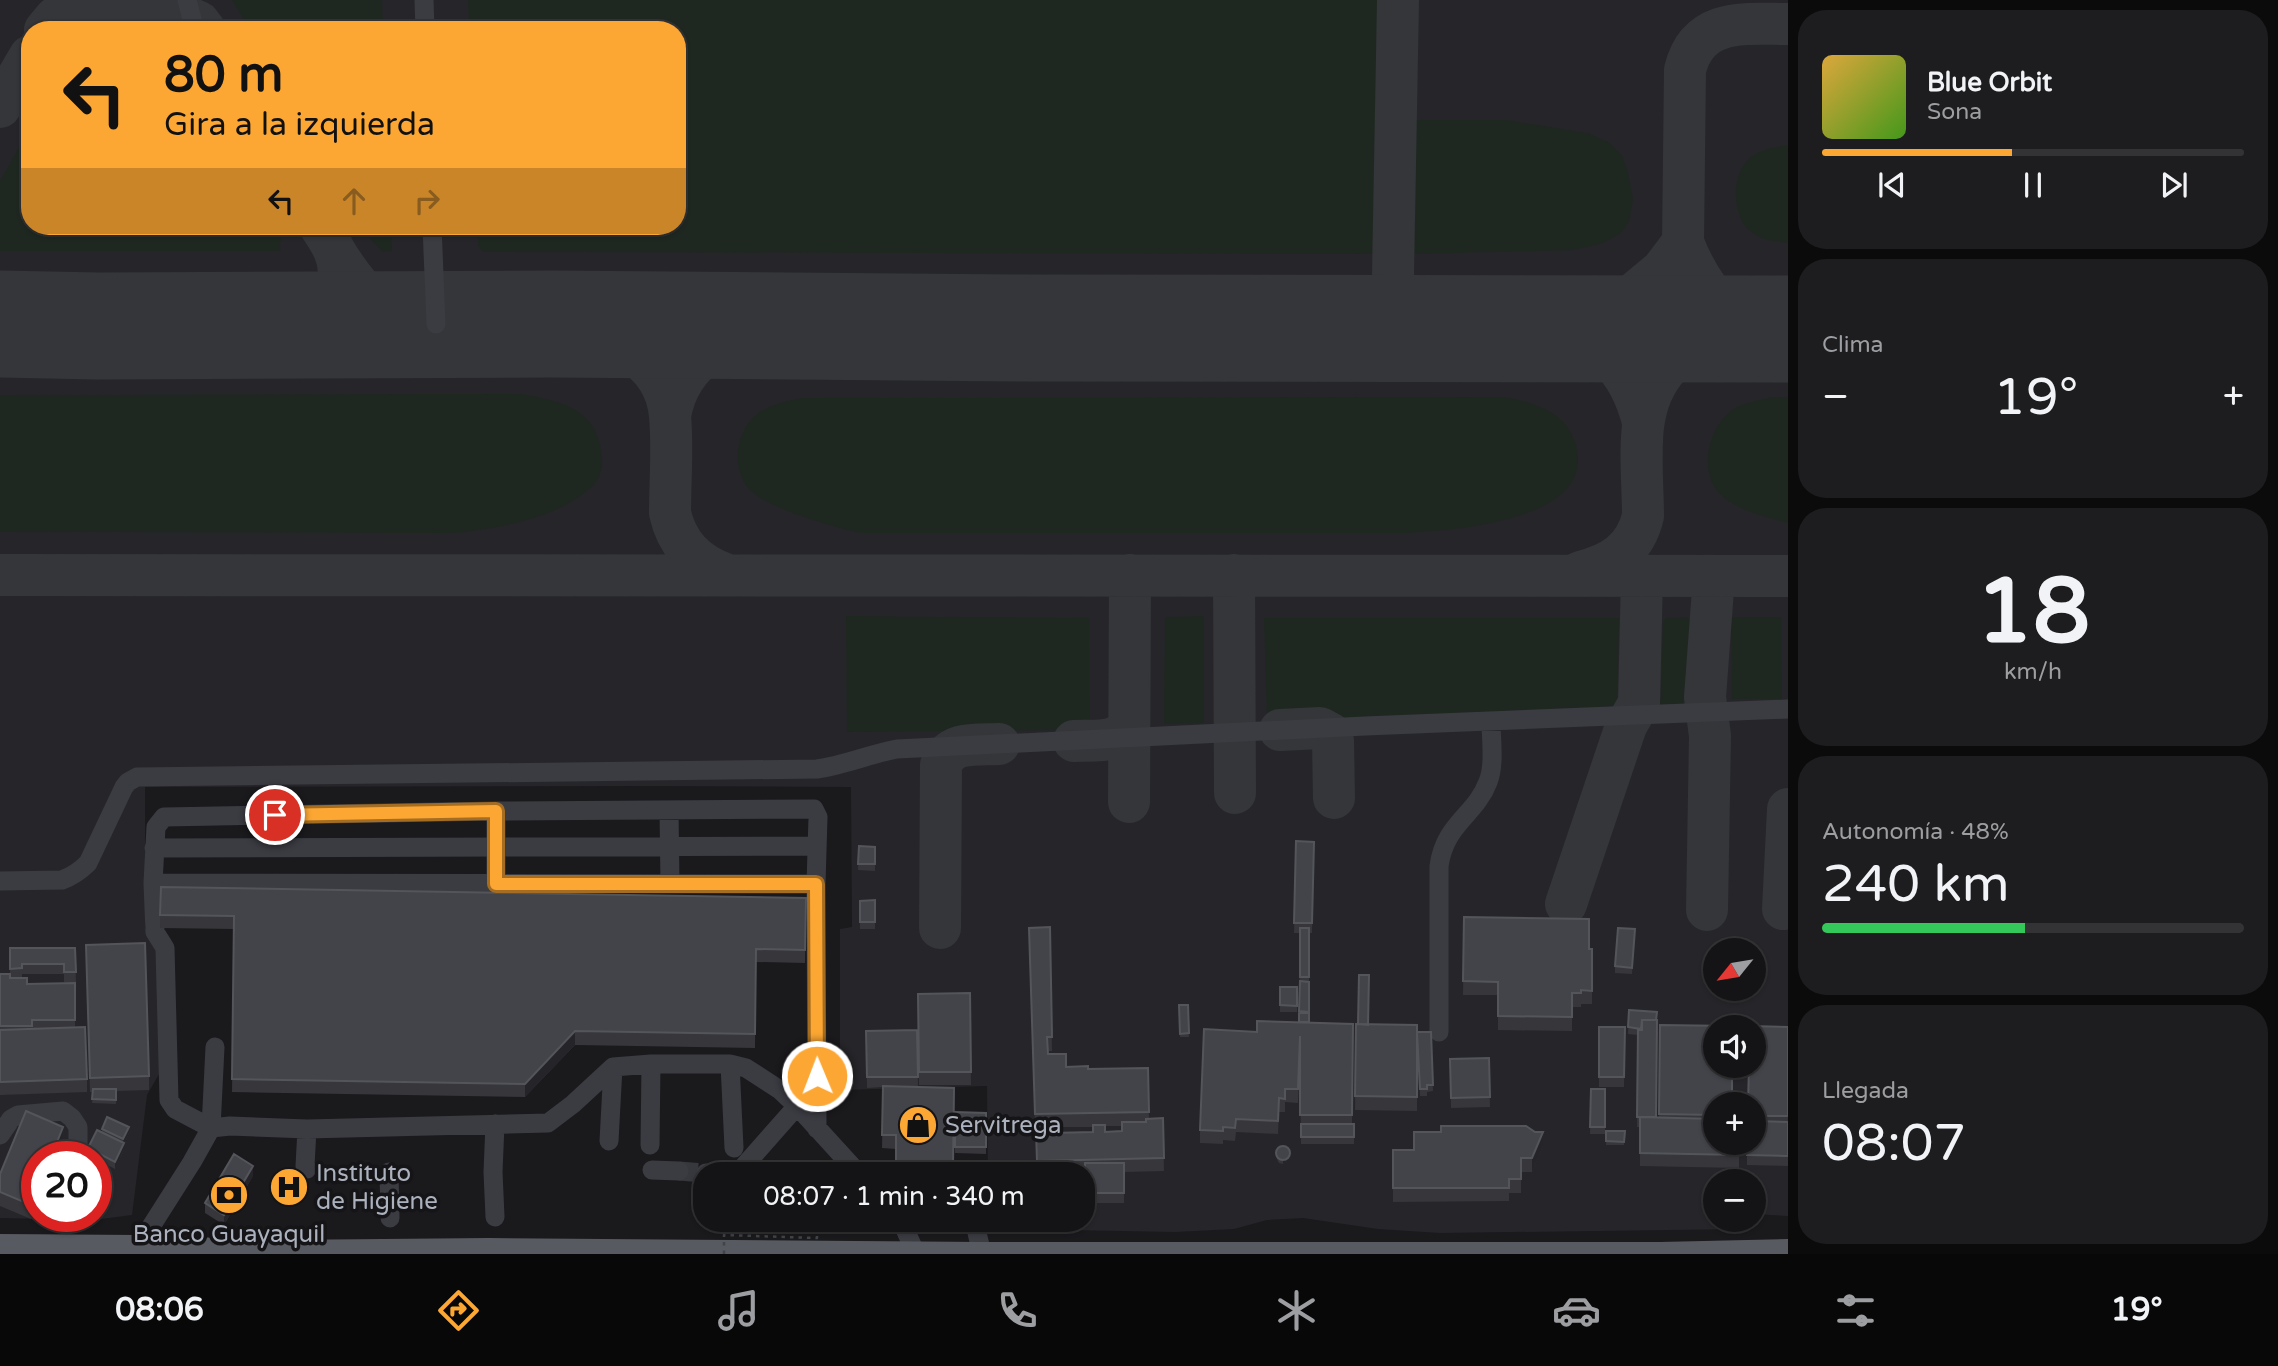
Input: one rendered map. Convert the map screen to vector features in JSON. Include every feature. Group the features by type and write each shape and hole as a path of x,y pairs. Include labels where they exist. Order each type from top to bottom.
{"main road":[{"path":"0,1246 277,1252 503,1250 916,1254 1619,1254 1788,1251"}],"lane":[{"path":"424,0 425,21"},
{"path":"432,235 436,324"},
{"path":"0,881 62,880 81,870 88,863 124,787 137,777 817,769 834,767 897,749 1788,709"},
{"path":"1438,1032 1441,850 1447,837 1490,779 1491,721"},
{"path":"817,1129 818,817 814,809 164,817 156,824 153,883 155,932 165,948 170,1103 175,1109 211,1128 230,1126 307,1129 548,1123 613,1067 730,1064 746,1068 779,1090 848,1162"},
{"path":"669,810 670,884"},
{"path":"496,811 496,884"},
{"path":"154,848 816,846"},
{"path":"153,883 816,884"},
{"path":"138,1247 211,1128 215,1047"},
{"path":"730,1064 734,1148"},
{"path":"650,1145 651,1065"},
{"path":"609,1141 613,1067"},
{"path":"748,1162 797,1106"},
{"path":"0,1135 11,1119 18,1115 63,1111 78,1127 78,1141"},
{"path":"495,1124 495,1217"},
{"path":"307,1129 307,1169"},
{"path":"652,1170 680,1171"},
{"path":"389,1172 390,1218"},
{"path":"906,1232 916,1254"},
{"path":"977,1232 982,1254"}],"path":[{"path":"724,1254 724,1235 817,1238 817,1232"}],"shaded area":[{"path":"0,0 1788,0 1788,1216 1766,1215 1766,1169 1703,1169 1703,1230 1440,1233 1378,1229 1303,1218 1267,1220 1234,1229 1175,1232 1095,1231 1095,1162 988,1162 987,1086 840,1090 840,929 852,927 851,787 651,786 145,787 145,928 158,953 162,1069 147,1095 132,1215 112,1218 112,1141 21,1141 21,1218 0,1218"},
{"path":"232,0 382,0 383,21 245,21"},
{"path":"468,0 1381,0 1377,254 483,252 478,245 477,235 686,235 686,21 469,21"},
{"path":"1412,120 1507,120 1588,133 1610,143 1622,156 1628,172 1633,199 1629,222 1619,235 1600,244 1574,250 1410,254"},
{"path":"21,144 21,235 281,235 280,251 0,251 0,181"},
{"path":"1788,145 1788,243 1764,239 1744,225 1737,205 1736,184 1744,164 1751,157 1764,150"},
{"path":"368,235 391,235 392,251 383,252"},
{"path":"521,394 551,400 576,410 594,428 602,457 600,475 588,490 559,508 526,520 456,533 0,532 0,395"},
{"path":"1506,397 1547,410 1564,423 1575,442 1577,468 1566,489 1546,505 1519,516 1457,529 1406,533 860,533 803,516 760,498 744,483 738,462 744,430 757,414 784,402 802,398"},
{"path":"1773,397 1788,397 1788,523 1746,510 1723,497 1715,488 1708,465 1711,440 1723,418 1741,405"},
{"path":"846,616 1089,618 1090,730 847,732"},
{"path":"1204,616 1204,723 1164,724 1165,617"},
{"path":"1687,617 1691,622 1683,704 1656,705 1661,698 1663,622 1666,618"},
{"path":"1731,617 1781,617 1782,699 1732,699"},
{"path":"1264,618 1619,618 1617,706 1267,721"}],"building":[{"path":"1296,841 1314,842 1312,923 1294,923"},
{"path":"859,846 875,847 875,864 858,864"},
{"path":"161,887 806,898 805,950 756,949 755,1034 575,1031 525,1084 232,1079 234,916 160,915"},
{"path":"875,900 875,922 860,922 860,901"},
{"path":"1464,917 1589,919 1592,991 1572,993 1572,1017 1498,1016 1498,982 1463,981"},
{"path":"1050,927 1052,1037 1047,1037 1048,1054 1066,1054 1066,1067 1148,1068 1149,1112 1035,1114 1029,928"},
{"path":"1300,928 1309,928 1309,977 1300,977"},
{"path":"1618,928 1635,929 1632,968 1615,966"},
{"path":"145,943 149,1076 90,1078 86,945"},
{"path":"10,948 75,948 76,972 64,972 64,964 22,964 22,968 10,969"},
{"path":"0,974 10,974 10,978 27,978 27,984 75,983 75,1020 32,1020 32,1026 0,1026"},
{"path":"1359,975 1369,975 1368,1025 1358,1024"},
{"path":"1300,981 1309,982 1309,1012 1299,1011"},
{"path":"1280,987 1297,987 1297,1006 1280,1005"},
{"path":"970,993 971,1072 919,1072 918,994"},
{"path":"1179,1005 1188,1005 1189,1033 1180,1034"},
{"path":"1629,1010 1657,1012 1656,1020 1642,1020 1641,1029 1628,1027"},
{"path":"1299,1013 1309,1013 1309,1022 1299,1022"},
{"path":"1642,1020 1657,1020 1656,1117 1637,1117 1638,1030 1642,1030"},
{"path":"1257,1021 1353,1024 1352,1115 1300,1115 1300,1036 1298,1089 1285,1089 1285,1099 1279,1098 1278,1121 1236,1119 1235,1128 1223,1127 1223,1131 1200,1130 1204,1029 1257,1032"},
{"path":"1356,1024 1417,1025 1417,1097 1355,1096"},
{"path":"1660,1025 1703,1026 1703,1078 1732,1078 1732,1092 1703,1092 1703,1115 1659,1114"},
{"path":"1766,1026 1788,1027 1788,1116 1766,1116 1766,1092 1748,1092 1749,1078 1766,1078"},
{"path":"85,1027 87,1079 0,1082 0,1030"},
{"path":"1599,1027 1625,1027 1624,1077 1599,1077"},
{"path":"917,1030 918,1077 867,1077 866,1031"},
{"path":"1417,1032 1431,1032 1433,1085 1427,1085 1427,1089 1420,1089"},
{"path":"1489,1058 1490,1097 1451,1098 1450,1059"},
{"name":"Servitrega","path":"883,1086 954,1088 953,1162 896,1162 896,1135 882,1135"},
{"path":"93,1089 116,1089 116,1100 92,1099"},
{"path":"1591,1089 1605,1089 1605,1127 1590,1127"},
{"path":"26,1111 63,1127 57,1141 21,1141 21,1201 0,1192 0,1174"},
{"path":"955,1112 986,1113 986,1147 955,1147"},
{"path":"107,1117 129,1127 123,1139 102,1129"},
{"path":"1640,1117 1703,1119 1703,1154 1640,1153"},
{"path":"1163,1118 1164,1158 1037,1161 1036,1131 1041,1131 1040,1126 1050,1125 1051,1133 1093,1132 1093,1125 1105,1125 1105,1132 1122,1131 1122,1122 1146,1122 1146,1119"},
{"path":"1766,1121 1788,1122 1788,1156 1747,1155 1766,1155"},
{"path":"1301,1124 1354,1124 1354,1137 1301,1137"},
{"path":"1441,1126 1526,1126 1535,1132 1543,1132 1532,1158 1521,1158 1521,1179 1509,1179 1509,1188 1393,1188 1393,1150 1414,1150 1414,1132 1441,1132"},
{"path":"97,1130 124,1143 115,1162 112,1160 112,1141 92,1141"},
{"path":"1606,1131 1625,1131 1624,1142 1606,1141"},
{"path":"1283,1146 1288,1148 1288,1158 1283,1160 1278,1158 1276,1153 1278,1148"},
{"name":"Banco Guayaquil","path":"234,1154 253,1166 224,1215 205,1203"},
{"path":"1095,1163 1124,1163 1124,1193 1095,1193"}],"taxiway":[{"path":"1392,329 1398,0"},
{"path":"52,21 55,18 197,21"},
{"path":"1591,329 1662,270 1683,242 1685,70 1691,53 1701,40 1725,27 1788,24"},
{"path":"0,107 21,71"},
{"path":"284,324 297,321 321,308 335,289 339,277 338,264 325,235"},
{"path":"1683,242 1708,289 1743,329"},
{"path":"334,250 354,279 375,302 402,317 436,324"},
{"path":"552,324 591,334 628,350 644,362 657,377 666,395 670,416 670,513 673,524 683,543 696,558 725,574"},
{"path":"670,416 675,396 684,379 709,353 743,336 781,325"},
{"path":"1541,329 1579,340 1608,358 1629,385 1643,422"},
{"path":"1580,572 1602,565 1621,554 1639,528 1643,516 1641,454 1644,420 1656,384 1666,370 1692,348 1707,340 1743,329"},
{"path":"0,575 1788,576"},
{"path":"1129,802 1130,575"},
{"path":"1234,575 1235,793"},
{"path":"1566,904 1626,726 1639,703 1642,575"},
{"path":"1707,910 1710,736 1705,697 1714,576"},
{"path":"1074,741 1114,738 1126,729 1129,721"},
{"path":"1280,730 1320,728 1331,734 1334,798"},
{"path":"940,928 941,765 945,757 958,748 973,744 999,744"},
{"path":"1783,909 1788,809"}],"runway":[{"path":"0,324 1788,329"}],"tunnel":[{"path":"679,1171 693,1172"}],"place":[{"name":"Servitrega","path":"918,1125"},
{"name":"Instituto de Higiene","path":"289,1187"},
{"name":"Banco Guayaquil","path":"229,1195"}],"route":[{"path":"275,815 496,811 496,884 816,884 817,1076"}]}
